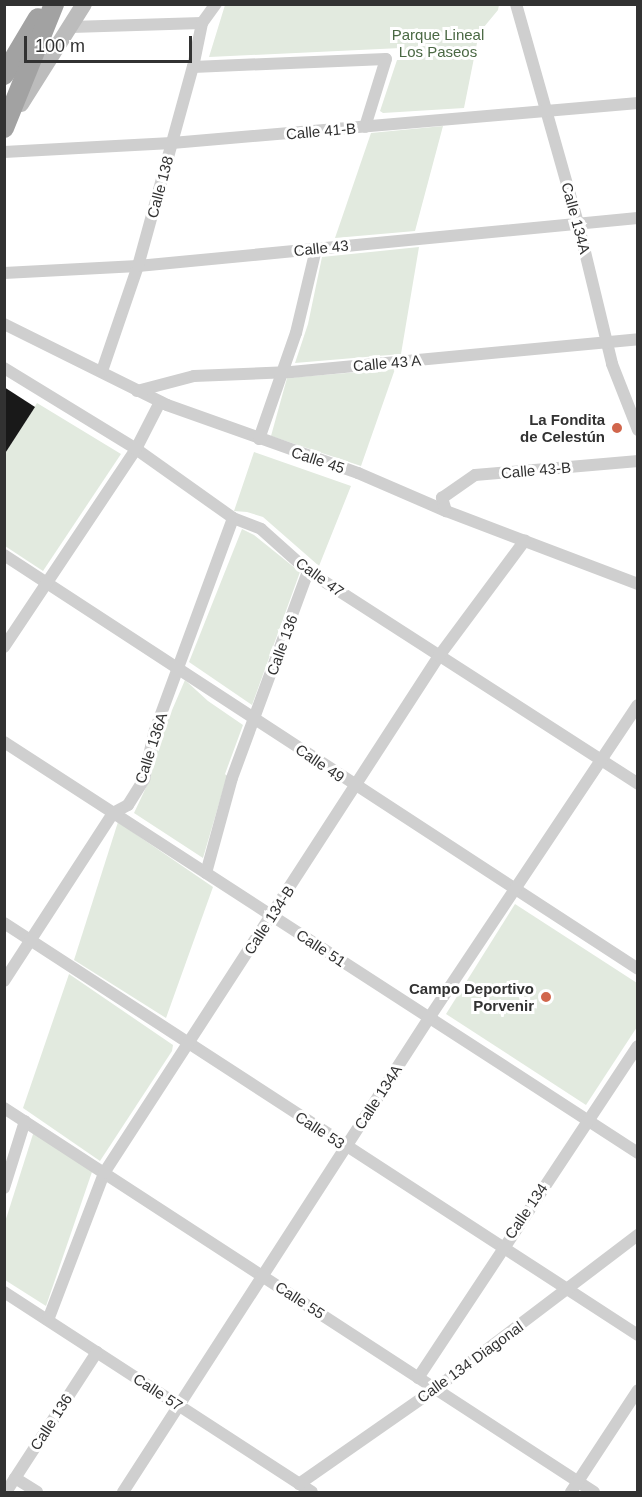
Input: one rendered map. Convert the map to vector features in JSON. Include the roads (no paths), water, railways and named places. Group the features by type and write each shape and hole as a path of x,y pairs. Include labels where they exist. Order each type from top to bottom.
{"highway":[{"path":"4,75 47,4"},
{"path":"4,129 54,4"}],"main road":[{"path":"4,129 84,4"}],"street":[{"name":"Calle 138","path":"102,371 138,266 193,67 202,23 216,4"},
{"name":"Calle 134A","path":"516,4 578,223 606,342 638,430"},
{"path":"71,27 202,23"},
{"path":"193,67 386,59 365,128"},
{"name":"Calle 41-B","path":"4,152 172,143 547,113 638,103"},
{"name":"Calle 43","path":"4,273 138,266 638,218"},
{"path":"259,439 296,333 316,249"},
{"name":"Calle 45","path":"4,324 160,402 444,505 525,540 638,584"},
{"name":"Calle 43 A","path":"137,391 194,376 282,373 638,339"},
{"name":"Calle 47","path":"4,368 136,450 233,519 261,529 308,571 638,784"},
{"path":"4,647 136,450 160,402"},
{"name":"Calle 43-B","path":"444,505 475,476 638,461"},
{"name":"Calle 136A","path":"4,981 113,813 128,805 144,779 154,733 180,669 233,519"},
{"name":"Calle 134-B","path":"48,1320 104,1173 187,1043 273,916 354,785 439,657 525,540"},
{"name":"Calle 49","path":"4,555 638,969"},
{"name":"Calle 136","path":"206,873 232,778 256,718 308,571"},
{"name":"Calle 134A","path":"123,1492 429,1018 638,705"},
{"name":"Calle 51","path":"4,742 638,1154"},
{"name":"Calle 53","path":"4,923 638,1335"},
{"name":"Calle 134","path":"418,1378 502,1247 638,1046"},
{"name":"Calle 55","path":"4,1108 435,1389 574,1487 594,1492"},
{"path":"4,1188 25,1121"},
{"name":"Calle 134 Diagonal","path":"299,1484 435,1389 638,1235"},
{"name":"Calle 57","path":"4,1292 312,1492"},
{"name":"Calle 136","path":"6,1492 97,1352"},
{"path":"574,1487 638,1390"},
{"path":"15,1478 37,1492"}],"place":[{"name":"La Fondita de Celestún","path":"617,428"},
{"name":"Campo Deportivo Porvenir","path":"546,997"}],"park label":[{"name":"Parque Lineal Los Paseos","path":"438,42"}]}
